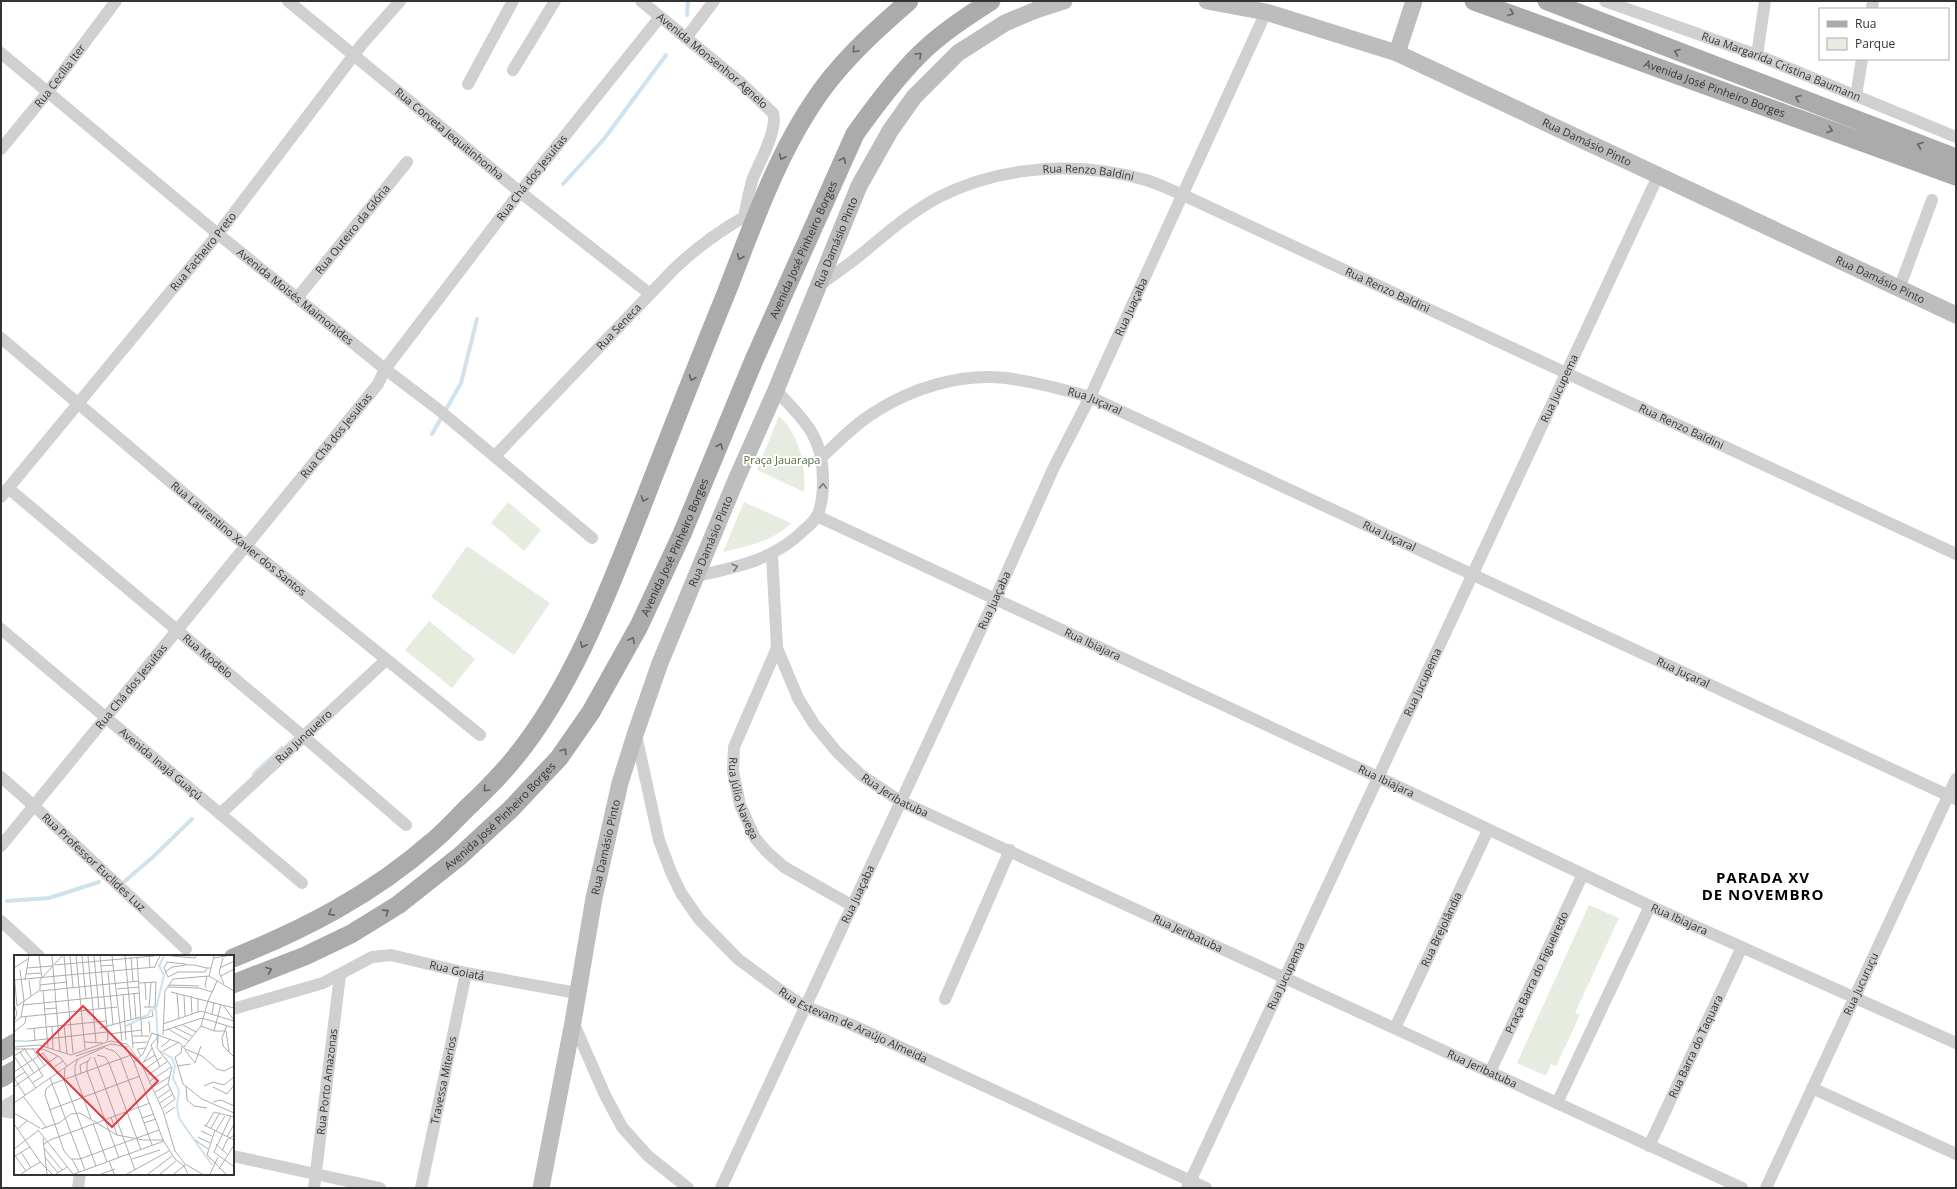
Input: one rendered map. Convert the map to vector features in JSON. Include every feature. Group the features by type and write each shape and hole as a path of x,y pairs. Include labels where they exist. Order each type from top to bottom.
{"main road":[{"path":"234,958 307,926 366,892 391,874 432,842 482,793 513,760 540,724 570,672 620,560 749,219 793,135 824,87 855,49 909,1"},
{"name":"Avenida José Pinheiro Borges","path":"234,984 305,956 345,937 398,904 460,856 511,809 559,758 591,712 640,626 682,534 754,360 855,134 879,100 920,54 958,23 991,1"},
{"name":"Avenida José Pinheiro Borges","path":"1474,1 1956,176"},
{"name":"Avenida José Pinheiro Borges","path":"1547,1 1956,158"},
{"path":"1,1051 14,1044"},
{"path":"1,1078 14,1071"}],"street":[{"name":"Rua Cecília Iter","path":"1,149 47,93 116,1"},
{"name":"Rua Corveta Jequitinhonha","path":"288,1 520,192 650,294"},
{"name":"Rua Facheiro Preto","path":"4,493 218,234 354,54 400,1"},
{"path":"468,84 513,1"},
{"path":"513,70 555,1"},
{"name":"Avenida Monsenhor Agnelo","path":"641,1 746,87 773,113 775,119 773,129 753,179 749,219"},
{"path":"684,37 714,1"},
{"name":"Rua Damásio Pinto","path":"541,1188 573,1022 594,898 620,783 636,732 660,663 736,480 820,285 859,186 890,132 914,97 958,53 1005,23 1036,10 1064,1"},
{"name":"Rua Damásio Pinto","path":"1207,1 1266,12 1397,54 1899,290 1956,315"},
{"path":"1397,54 1414,1"},
{"name":"Rua Margarida Cristina Baumann","path":"1605,1 1639,7 1956,137"},
{"path":"1757,55 1766,1"},
{"name":"Rua Juaçaba","path":"721,1188 851,905 995,599 1054,467 1090,396 1137,290 1183,195 1213,125 1266,12"},
{"name":"Rua Chá dos Jesuítas","path":"1,846 378,384 385,370 520,192 662,19"},
{"name":"Avenida Moisés Maimonides","path":"1,53 47,93 385,370 453,421 592,538"},
{"path":"1856,96 1862,60"},
{"name":"Rua Outeiro da Glória","path":"298,298 407,162"},
{"name":"Rua Renzo Baldini","path":"820,285 911,214 940,197 992,177 1058,168 1088,170 1147,180 1183,195 1956,554"},
{"name":"Rua Jucupema","path":"1189,1184 1473,575 1565,372 1658,176"},
{"path":"1899,290 1932,200"},
{"name":"Rua Seneca","path":"495,456 650,294 697,248 713,235 749,219"},
{"name":"Rua Laurentino Xavier dos Santos","path":"1,338 246,546 480,735"},
{"name":"Rua Juçaral","path":"821,458 856,426 874,412 899,399 927,388 957,380 1004,378 1038,383 1090,396 1952,797"},
{"path":"697,576 726,570 772,555 797,538 817,516 821,506 823,486 821,458 813,435 800,417 776,390"},
{"name":"Rua Modelo","path":"4,493 177,631 304,737 406,825"},
{"name":"Rua Ibiajara","path":"817,516 1378,777 1650,906 1956,1044"},
{"name":"Rua Jeribatuba","path":"772,555 777,648 798,698 814,724 837,752 861,775 900,801 1010,850 1742,1188"},
{"name":"Avenida Inajá Guaçú","path":"1,629 302,883"},
{"name":"Rua Júlio Navega","path":"777,648 734,747 733,771 740,805 755,838 767,852 784,867 851,905"},
{"name":"Rua Junqueiro","path":"220,814 386,660"},
{"name":"Rua Estevam de Araújo Almeida","path":"636,732 659,840 671,872 681,893 700,919 738,959 780,990 805,1006 850,1024 1189,1184 1206,1188"},
{"name":"Rua Professor Euclides Luz","path":"1,777 34,806 186,949"},
{"name":"Rua Jucuruçu","path":"1766,1188 1854,998 1952,797 1956,779"},
{"name":"Rua Brejolândia","path":"1395,1028 1488,830"},
{"path":"945,999 1010,850"},
{"name":"Praça Barra do Figueiredo","path":"1490,1072 1583,874"},
{"path":"1557,1103 1650,906"},
{"path":"1,921 38,955"},
{"name":"Rua Barra do Taquara","path":"1649,1146 1742,947"},
{"name":"Rua Goiatá","path":"234,1010 323,984 372,957 391,954 466,973 577,993"},
{"name":"Travessa Miterios","path":"421,1188 466,973"},
{"name":"Rua Porto Amazonas","path":"314,1188 340,975"},
{"path":"573,1022 605,1095 622,1127 648,1156 688,1188"},
{"path":"1812,1088 1956,1154"},
{"path":"1,1110 14,1101"},
{"path":"1,1110 14,1113"},
{"path":"234,1156 380,1188"},
{"path":"78,1188 80,1175"}],"green space":[{"name":"Praça Jauarapa","path":"779,416 792,432 800,451 804,471 804,492 757,470"},
{"path":"508,502 541,530 524,551 491,523"},
{"path":"744,502 791,523 776,535 768,539 723,552"},
{"path":"467,546 550,603 514,655 431,597"},
{"path":"429,621 475,659 452,688 405,650"},
{"path":"1589,905 1619,918 1575,1013 1580,1015 1556,1066 1551,1064 1546,1076 1517,1063"}],"waterway":[{"path":"687,15 688,1"},
{"path":"563,184 604,139 666,55"},
{"path":"432,434 461,383 477,319"},
{"path":"254,774 282,748"},
{"path":"125,881 153,857 192,819"},
{"path":"7,901 49,898 99,882"}],"district":[{"name":"PARADA XV DE NOVEMBRO","path":"1763,886"}]}
